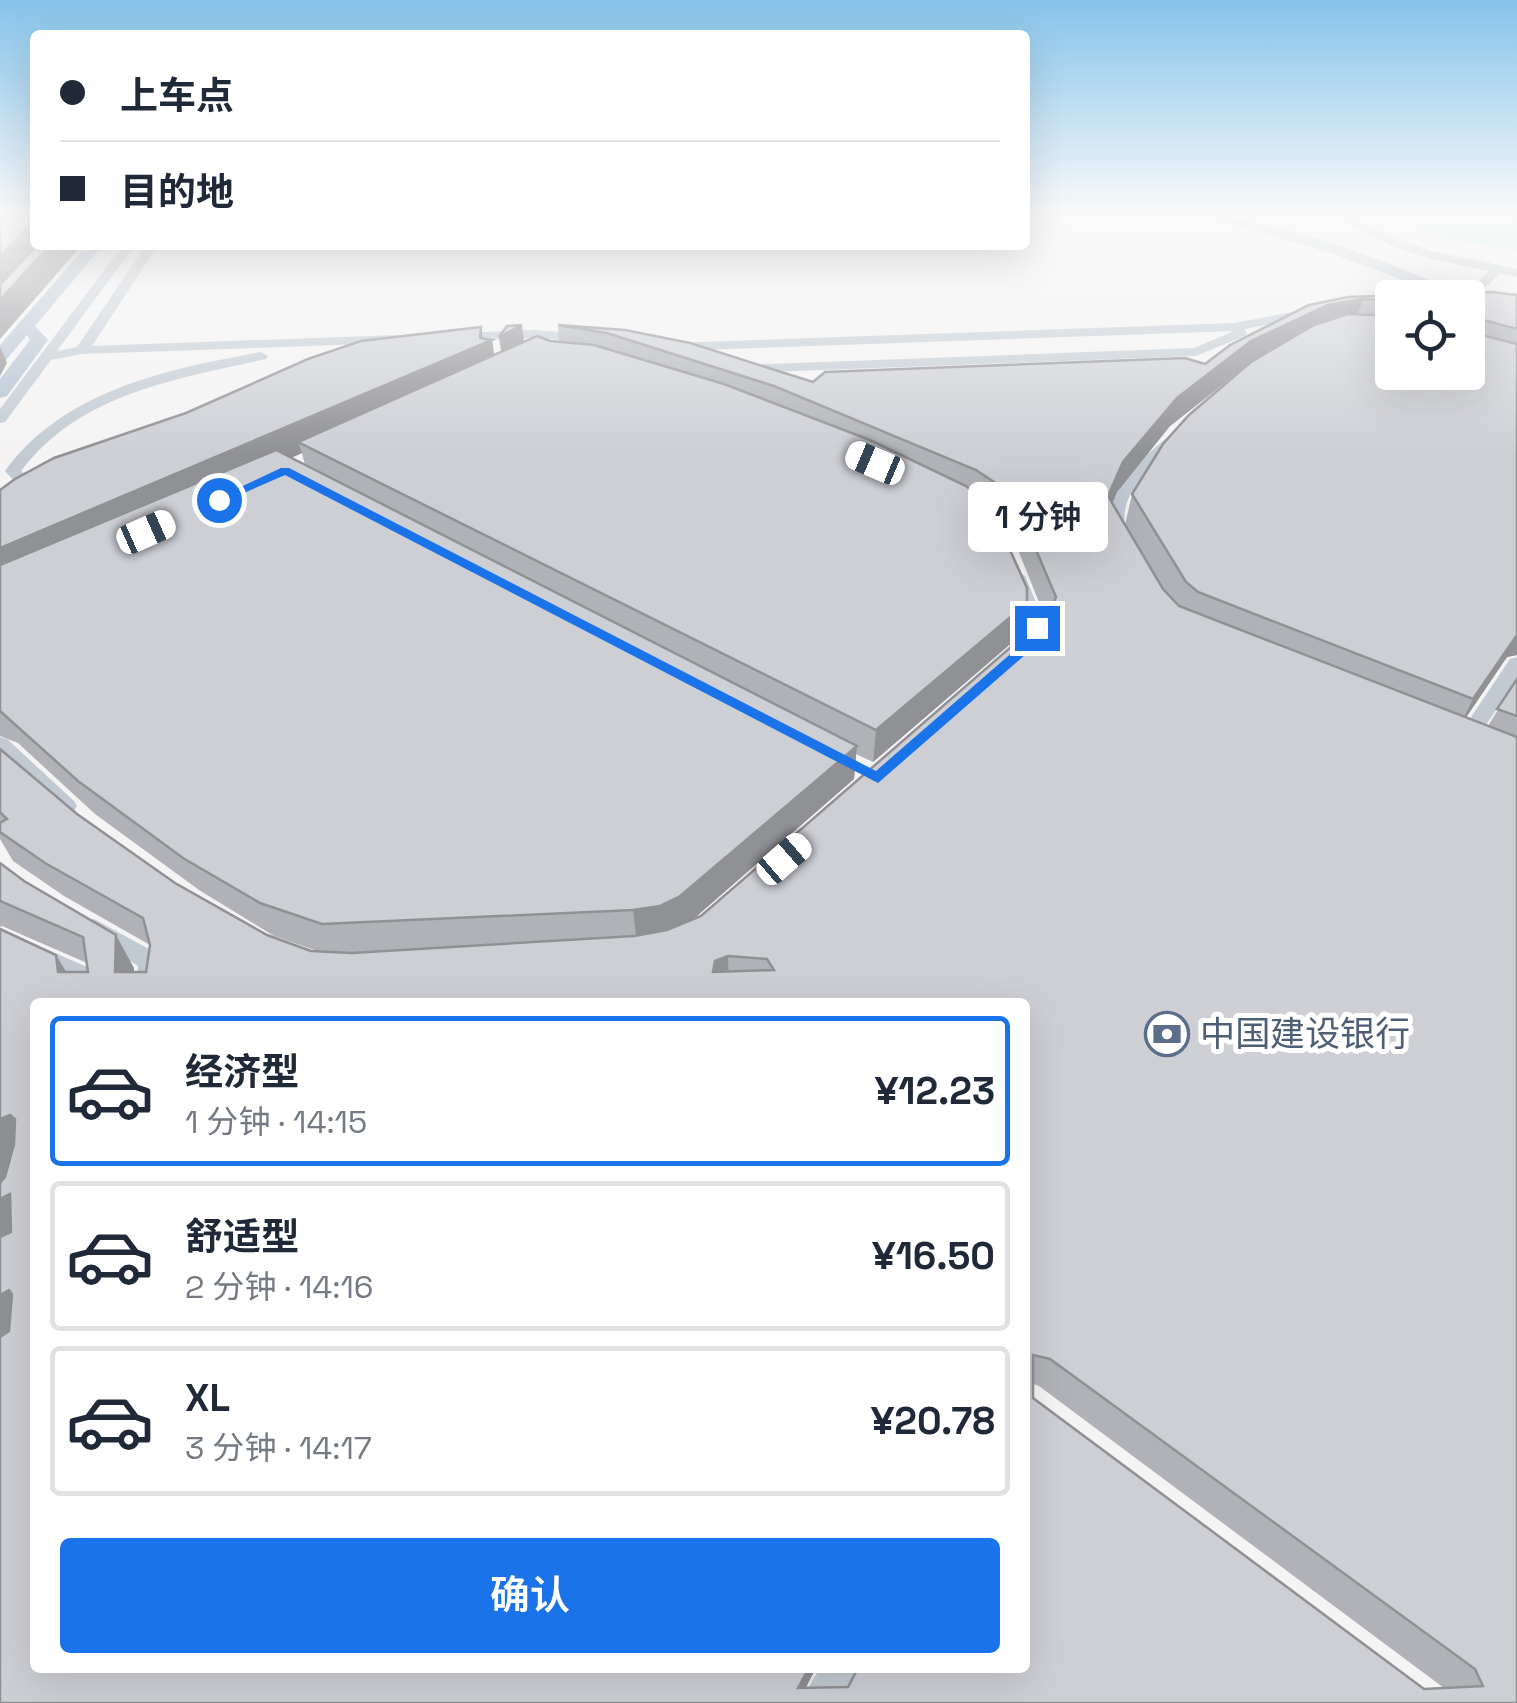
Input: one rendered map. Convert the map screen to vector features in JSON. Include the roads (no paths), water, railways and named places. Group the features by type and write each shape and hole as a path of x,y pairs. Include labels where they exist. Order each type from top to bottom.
{"main road":[{"path":"0,356 53,295"},
{"path":"0,392 40,340 28,324"}],"street":[{"path":"0,419 91,295"},
{"path":"82,350 118,295"},
{"path":"1257,324 1206,350 1182,353 725,366 659,348 1257,324 1325,311"},
{"path":"508,336 538,350 437,342 508,336 608,340"},
{"path":"46,356 82,350 418,339"},
{"path":"702,359 1223,340"},
{"path":"486,345 503,353"},
{"path":"372,356 404,348"},
{"path":"14,471 22,480 54,479 10,492 14,471 29,450 70,418 148,383 268,355 320,351 339,355 341,361"},
{"path":"1126,548 1113,525 1114,508 1153,459 1192,421"},
{"path":"1004,549 1037,628 1033,639 1006,665"},
{"path":"1462,746 1517,663"},
{"path":"0,744 86,822"},
{"path":"68,913 149,961 152,977 149,998"},
{"path":"0,938 23,952 92,980 93,998"},
{"path":"818,1703 839,1673"}],"place":[{"name":"中国建设银行","path":"1167,1034"}]}
